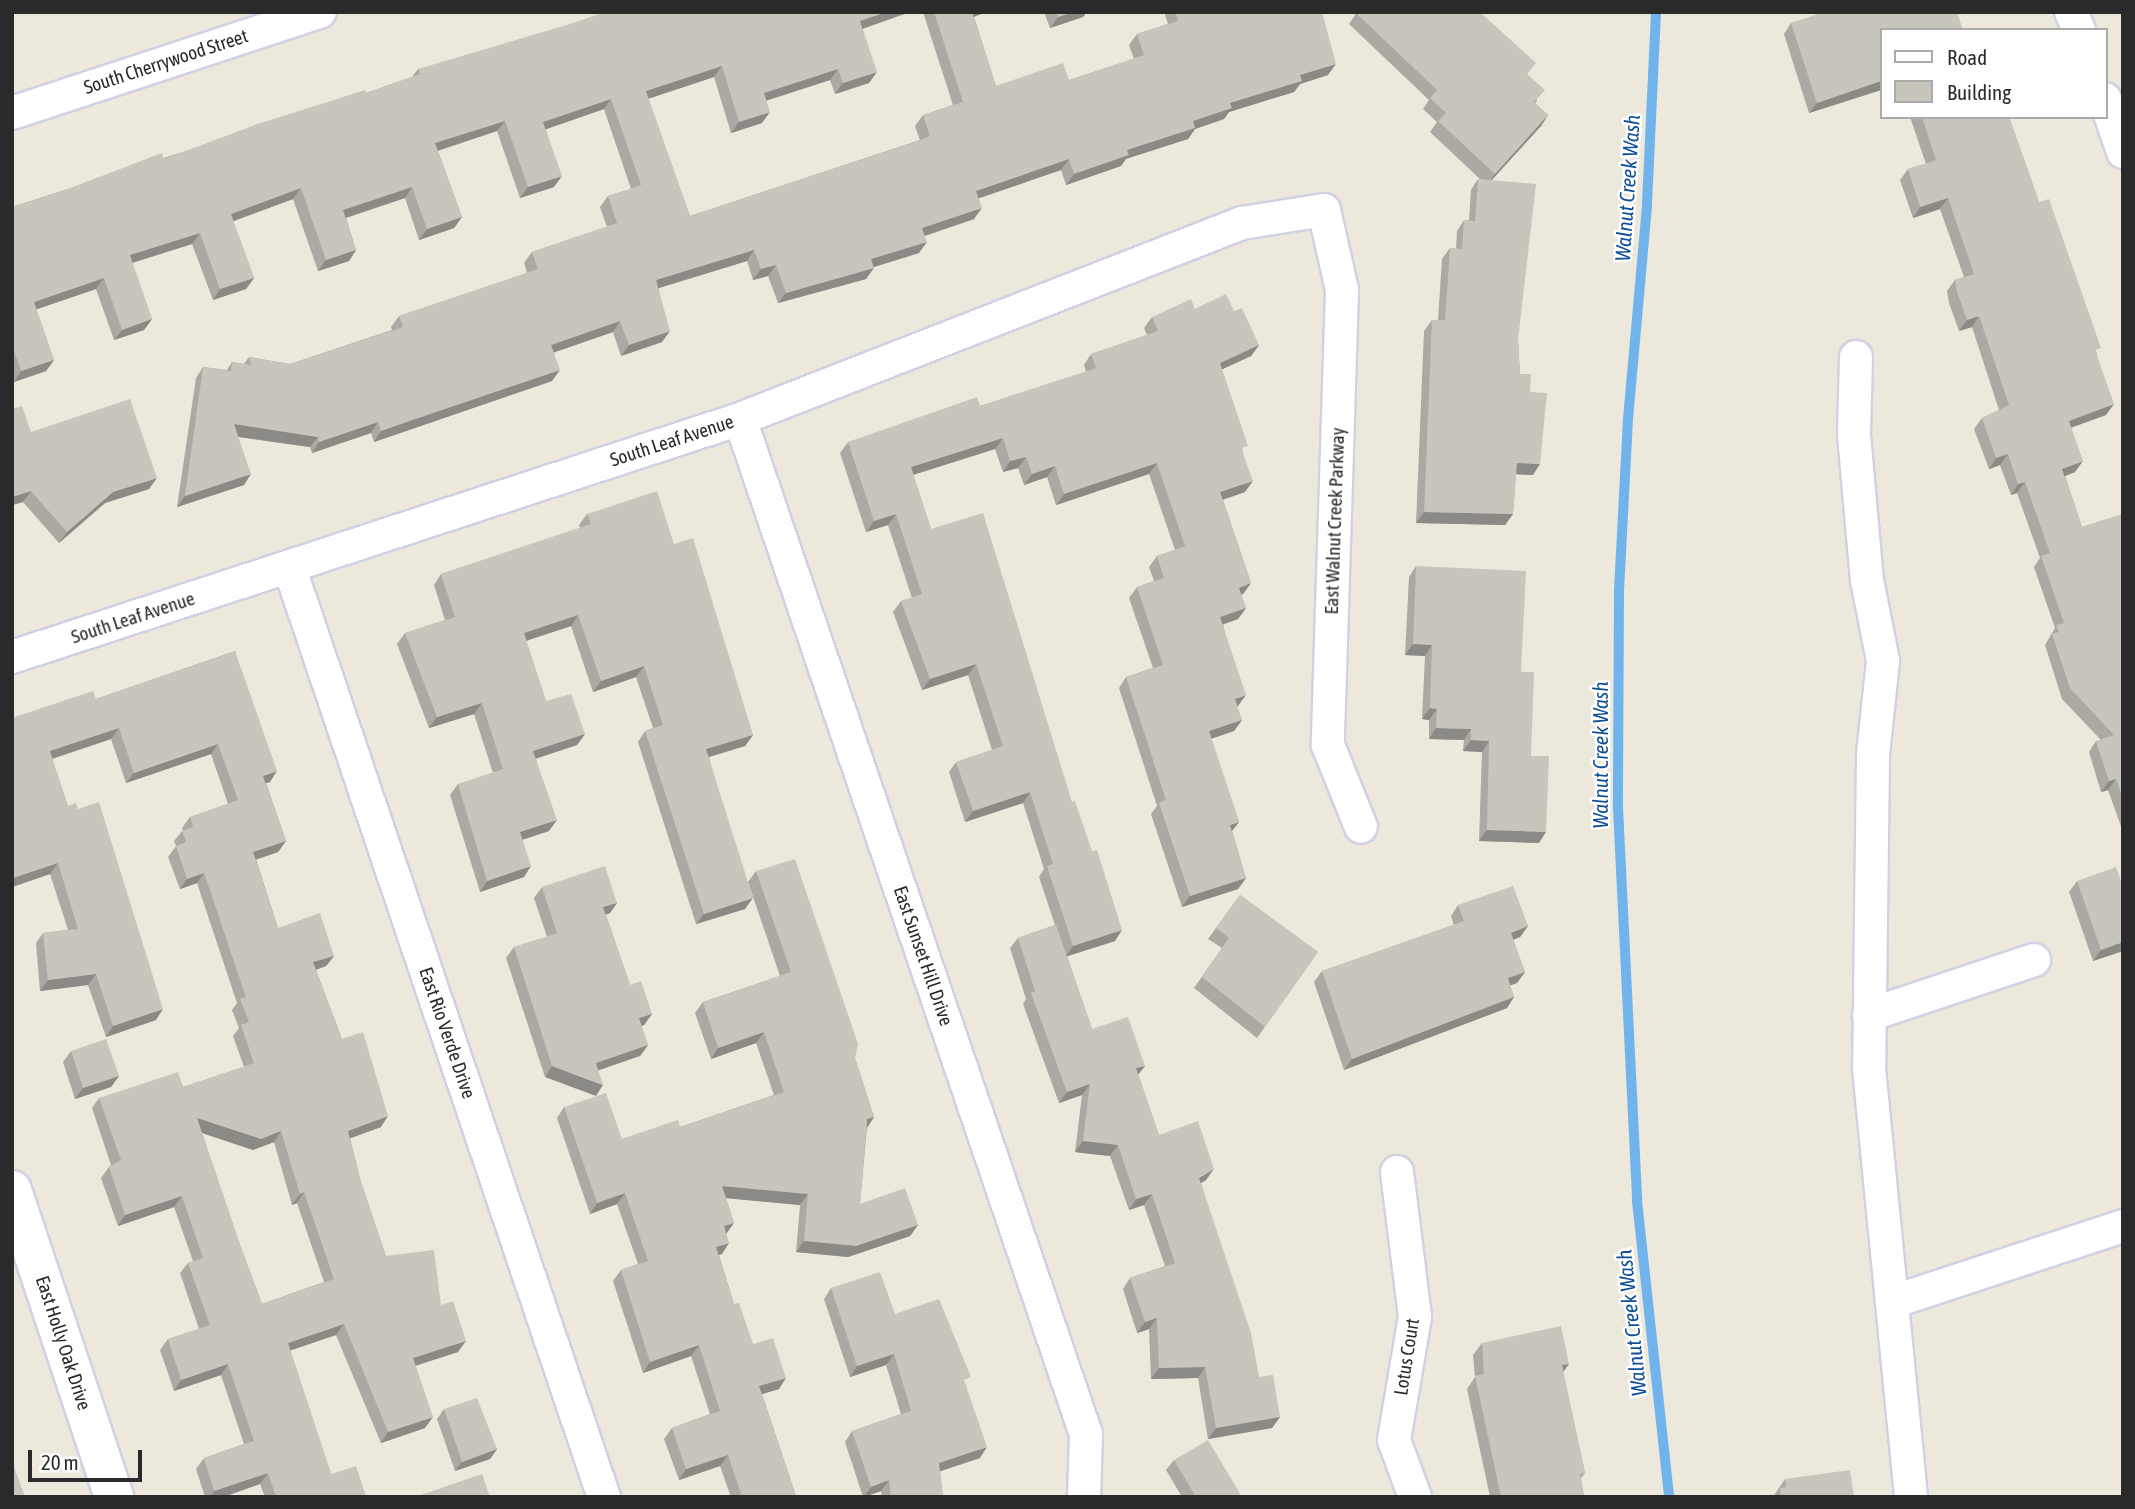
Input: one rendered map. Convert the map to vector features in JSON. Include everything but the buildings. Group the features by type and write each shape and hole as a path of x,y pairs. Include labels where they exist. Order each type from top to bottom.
{"street":[{"name":"South Cherrywood Street","path":"12,113 320,12"},
{"path":"2071,12 2078,28"},
{"path":"2107,105 2123,152"},
{"name":"South Leaf Avenue","path":"12,657 290,569 740,419 1242,223 1324,211"},
{"name":"East Walnut Creek Parkway","path":"1324,211 1342,290 1328,745 1361,827"},
{"path":"1856,357 1854,435 1865,554 1884,661 1873,755 1869,1068 1911,1497"},
{"name":"East Sunset Hill Drive","path":"740,419 1086,1434 1084,1497"},
{"name":"East Rio Verde Drive","path":"290,569 604,1497"},
{"path":"1869,1015 2034,960"},
{"name":"Lotus Court","path":"1397,1172 1415,1317 1394,1440 1415,1497"},
{"name":"East Holly Oak Drive","path":"12,1190 114,1497"},
{"path":"1892,1302 2123,1226"}],"waterway":[{"name":"Walnut Creek Wash","path":"1656,12 1647,206 1628,419 1619,593 1618,808 1637,1201 1669,1497"}]}
